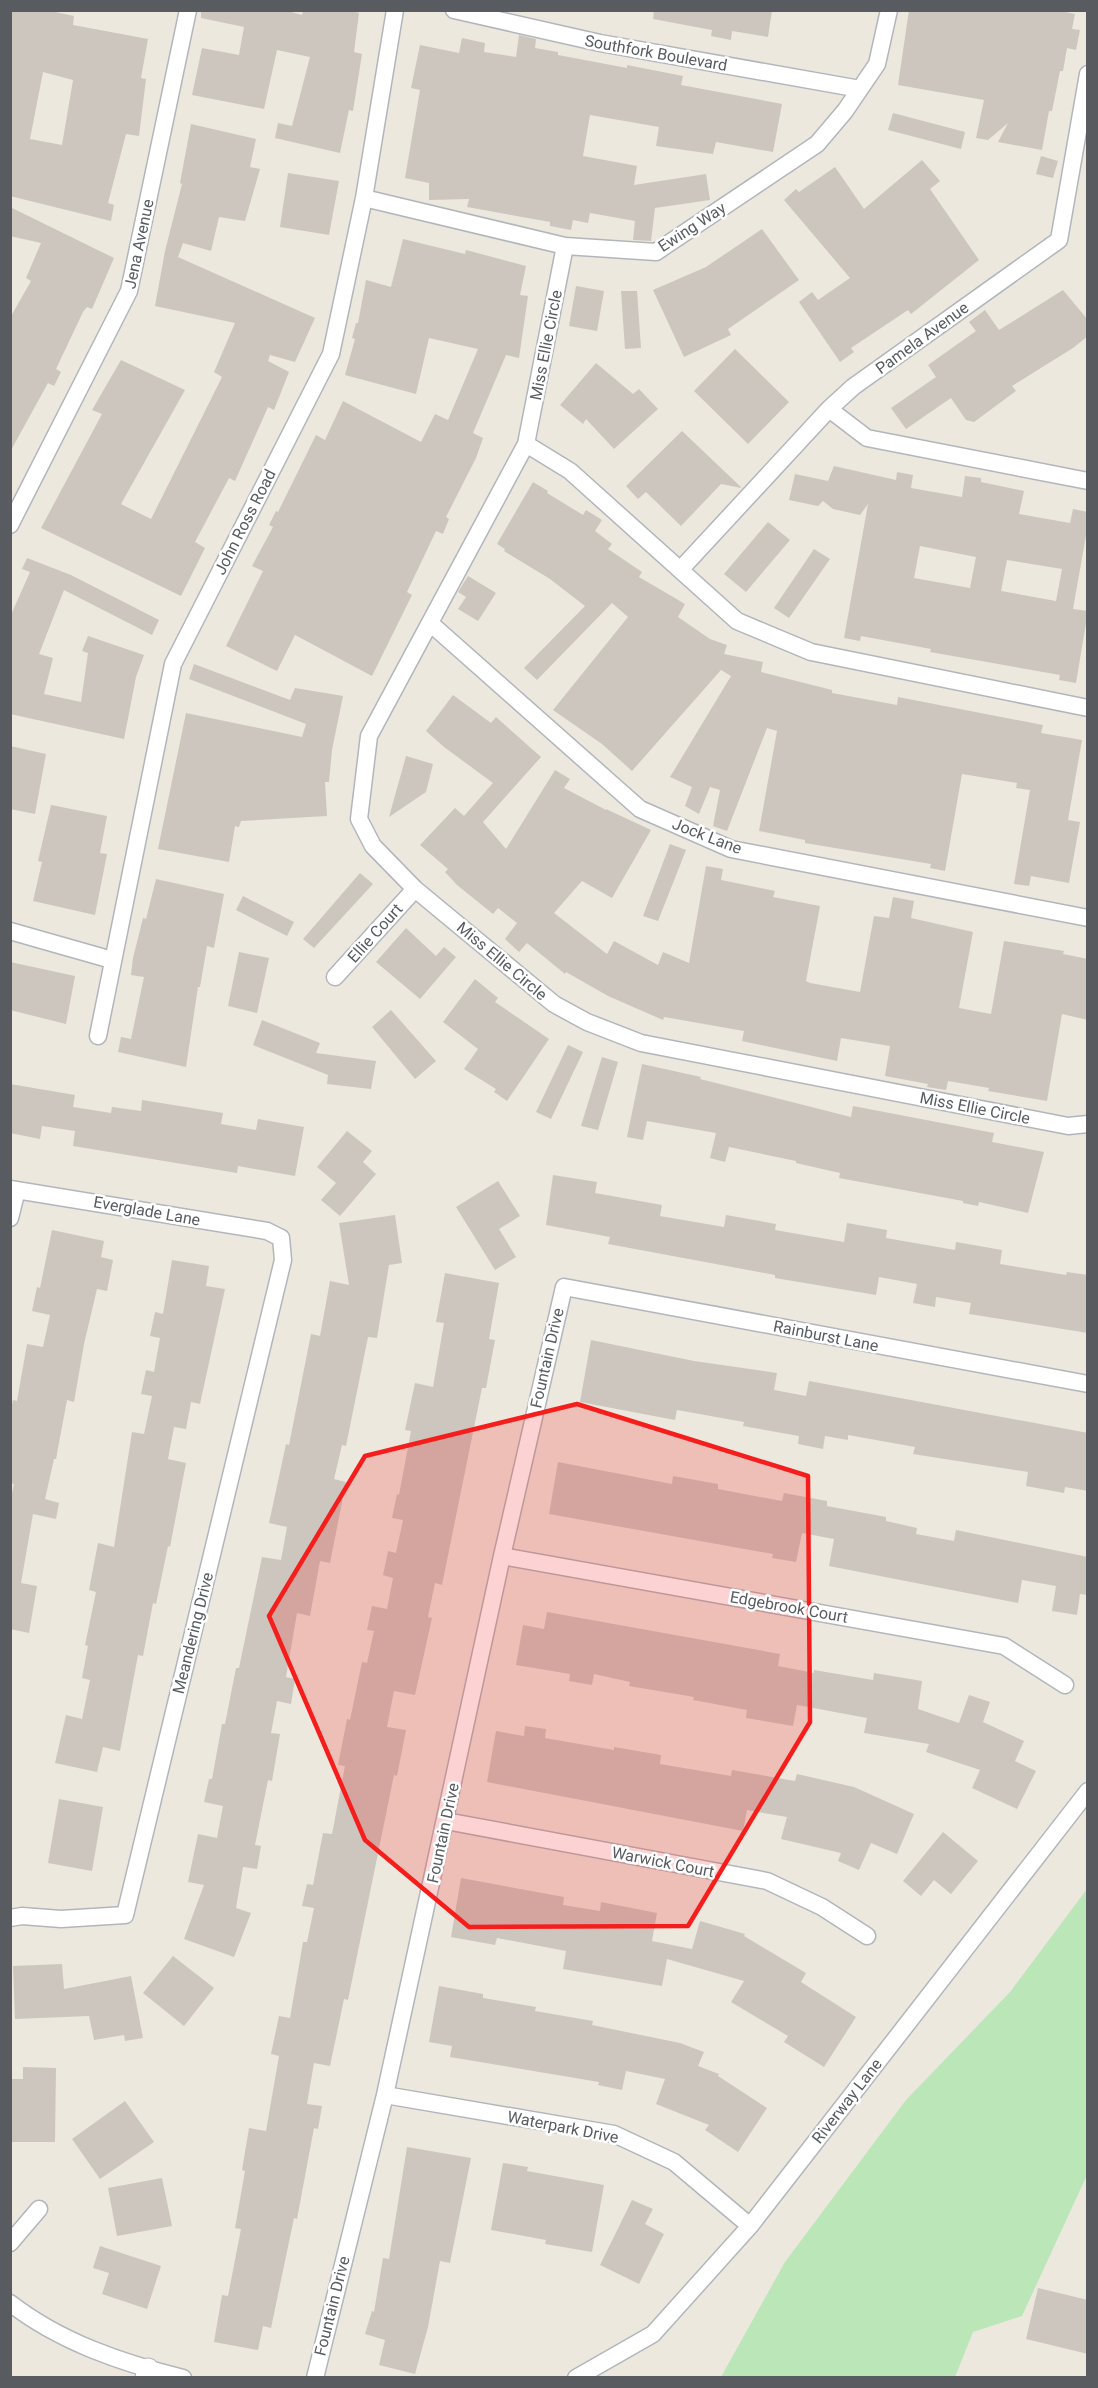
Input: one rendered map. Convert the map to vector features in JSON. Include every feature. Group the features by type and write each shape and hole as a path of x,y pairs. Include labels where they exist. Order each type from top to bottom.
{"street":[{"name":"Jena Avenue","path":"10,525 129,291 188,10"},
{"name":"John Ross Road","path":"98,1036 173,664 331,354 364,198 395,10"},
{"name":"Southfork Boulevard","path":"454,10 600,43 860,89"},
{"name":"Ewing Way","path":"364,198 565,246 656,252 817,144 845,111 877,64 889,10"},
{"name":"Pamela Avenue","path":"681,570 853,387 1059,240 1088,74"},
{"name":"Miss Ellie Circle","path":"565,246 526,444 369,736 359,819 373,846 415,889 554,1004 587,1022 641,1043 1068,1126 1088,1124"},
{"path":"829,410 867,438 1088,481"},
{"path":"526,444 570,471 737,621 811,652 1088,708"},
{"name":"Jock Lane","path":"430,623 640,809 731,849 1088,918"},
{"name":"Ellie Court","path":"335,977 415,889"},
{"path":"10,931 112,960"},
{"path":"10,1218 14,1189"},
{"name":"Everglade Lane","path":"14,1189 267,1232 281,1238"},
{"name":"Meandering Drive","path":"10,1918 22,1916 62,1919 125,1915 283,1260 281,1238"},
{"name":"Rainburst Lane","path":"564,1287 1088,1384"},
{"name":"Fountain Drive","path":"315,2378 385,2095 502,1556 564,1287"},
{"name":"Edgebrook Court","path":"502,1556 1004,1646 1065,1685"},
{"name":"Riverway Lane","path":"576,2378 653,2334 750,2226 1088,1791"},
{"name":"Warwick Court","path":"446,1821 767,1881 822,1907 867,1936"},
{"name":"Waterpark Drive","path":"385,2095 614,2134 674,2162 750,2226"},
{"path":"10,2243 39,2209"},
{"path":"10,2303 45,2325 93,2350 147,2373 183,2378"}],"highlighted area":[{"path":"577,1404 808,1476 810,1722 688,1926 469,1927 365,1840 269,1616 365,1456"}],"green space":[{"path":"1087,1889 1087,2175 1022,2316 973,2332 955,2377 721,2377 785,2262 906,2100 1010,1992"}],"building":[{"path":"10,10 46,10 74,16 73,25 148,39 141,78 146,79 139,136 126,134 108,203 114,205 111,221 10,196","holes":["43,72 73,80 62,145 30,139"]},
{"path":"201,10 284,10 302,15 303,10 348,10 359,13 354,52 362,54 353,111 349,110 340,153 275,138 278,123 292,126 310,57 277,50 264,109 192,95 202,48 239,55 244,27 201,18"},
{"path":"654,10 772,10 768,37 732,31 731,40 711,36 712,30 653,19"},
{"path":"909,10 1056,10 1075,14 1072,29 1080,30 1076,50 1067,48 1052,111 1049,111 1042,150 998,142 1008,123 988,140 976,138 984,100 898,85"},
{"path":"519,35 536,39 535,48 558,52 558,55 683,76 681,85 782,104 773,152 716,142 713,154 656,146 659,127 590,115 583,156 637,166 634,185 706,174 710,200 655,208 651,241 633,240 635,221 590,213 588,223 573,220 571,230 550,226 550,222 467,207 469,199 429,200 429,183 405,178 420,90 411,88 420,45 459,53 462,38 485,43 484,52 516,57"},
{"path":"893,113 965,132 961,149 888,130"},
{"path":"191,124 256,139 250,167 260,169 245,221 219,217 211,251 183,243 178,257 315,318 295,362 270,355 268,361 289,372 274,410 268,407 235,481 229,478 195,542 205,548 181,596 41,528 102,414 92,410 121,360 185,390 121,504 151,519 222,377 214,372 235,323 155,306 165,251 182,184 180,183"},
{"path":"1041,156 1058,161 1053,178 1036,174"},
{"path":"922,160 940,181 930,189 979,260 911,314 908,310 851,348 854,352 840,362 799,302 812,292 818,300 850,278 784,200 796,189 799,192 835,167 864,209"},
{"path":"288,173 339,181 329,235 280,227"},
{"path":"10,207 114,258 92,309 87,307 83,312 56,369 61,372 54,386 48,383 10,452 10,318 31,281 26,278 41,243 10,236"},
{"path":"762,229 799,280 728,329 731,335 684,357 653,290 706,267"},
{"path":"403,239 465,254 466,250 526,266 520,295 528,296 519,358 506,355 473,433 483,438 476,458 446,517 449,519 443,534 436,531 407,592 412,595 372,676 295,635 277,671 226,646 263,571 252,566 273,527 269,525 276,511 278,512 316,435 325,440 343,401 421,442 435,414 448,420 478,349 429,338 416,394 345,375 355,339 352,338 356,323 358,323 366,280 391,287"},
{"path":"576,286 604,291 597,331 569,326"},
{"path":"1063,290 1088,320 1088,336 1012,386 1016,391 974,422 966,420 951,398 906,429 891,408 936,377 928,365 976,331 969,322 985,310 999,330"},
{"path":"621,291 637,291 641,348 625,349"},
{"path":"735,349 789,402 748,444 694,391"},
{"path":"596,363 633,394 639,389 658,409 614,449 586,419 583,424 560,405"},
{"path":"682,431 742,488 721,484 681,526 646,492 638,499 626,486"},
{"path":"834,466 896,480 897,472 913,475 911,488 962,497 965,476 981,478 981,482 1024,491 1019,514 1070,523 1073,509 1088,512 1088,524 1073,609 1088,611 1076,683 1059,680 1060,675 930,652 931,649 861,636 860,641 844,638 868,504 860,515 833,509 823,501 818,506 789,500 795,474 828,481","holes":["920,546 976,557 970,588 914,578","1007,560 1062,569 1056,601 1001,591"]},
{"path":"533,482 583,515 586,510 602,520 595,531 612,544 608,549 642,572 639,577 685,604 678,617 710,639 727,645 724,654 763,662 761,672 832,690 832,693 897,705 898,697 1043,725 1041,733 1082,740 1068,820 1080,822 1069,883 1031,876 1029,886 1014,884 1030,790 1016,788 1017,783 962,774 945,871 930,868 931,864 805,843 805,840 759,831 777,731 767,728 727,831 713,826 720,790 710,787 699,814 685,806 692,787 670,777 731,676 721,670 632,771 602,744 553,710 628,617 612,603 537,680 524,668 585,606 550,579 504,551 505,549 497,544"},
{"path":"768,522 790,540 746,592 724,574"},
{"path":"814,549 830,559 789,618 774,608"},
{"path":"27,558 71,575 159,620 152,635 64,590 39,654 53,658 44,694 81,702 88,653 82,651 88,636 144,655 136,677 124,739 10,714 10,617 30,572 22,569"},
{"path":"468,576 496,593 478,621 458,609 466,597 458,592"},
{"path":"194,664 290,700 295,688 343,696 332,750 329,782 325,782 327,816 241,821 239,827 235,826 229,862 158,849 186,713 302,737 306,724 189,679"},
{"path":"453,695 491,723 496,717 541,757 483,822 506,849 555,770 570,779 564,788 651,830 612,898 582,881 554,913 607,954 614,941 658,965 663,952 689,963 706,866 723,869 721,880 775,891 773,897 820,906 806,981 810,983 860,992 874,916 889,918 893,897 914,901 911,918 973,932 959,1008 991,1014 1004,941 1064,951 1063,954 1088,959 1088,1020 1062,1014 1047,1101 988,1091 989,1088 948,1081 946,1090 927,1087 928,1084 885,1076 890,1046 841,1038 837,1061 742,1041 744,1031 664,1017 663,1020 608,996 566,972 565,974 527,943 519,952 505,939 517,923 498,908 493,914 457,885 445,872 448,869 420,845 455,808 464,816 493,783 426,731"},
{"path":"10,746 46,754 35,814 10,809"},
{"path":"406,756 433,764 426,792 389,817"},
{"path":"51,805 107,816 100,853 107,854 95,915 33,901 42,862 38,861"},
{"path":"670,844 686,850 658,921 643,916"},
{"path":"360,873 373,884 314,948 303,939"},
{"path":"156,879 224,894 214,948 207,946 200,987 198,987 186,1067 118,1052 121,1037 131,1039 144,977 131,975 133,958"},
{"path":"243,896 294,922 287,936 236,910"},
{"path":"406,928 436,956 444,947 456,957 420,999 376,962"},
{"path":"239,952 269,958 257,1013 228,1006"},
{"path":"10,962 75,976 66,1024 10,1010"},
{"path":"475,979 498,998 495,1002 549,1039 507,1101 494,1092 496,1089 464,1069 478,1049 443,1022"},
{"path":"391,1010 436,1061 415,1079 372,1027"},
{"path":"262,1020 320,1043 316,1053 376,1061 371,1089 327,1084 328,1075 253,1045"},
{"path":"568,1045 583,1052 551,1119 536,1112"},
{"path":"602,1057 618,1062 598,1130 581,1126"},
{"path":"642,1064 701,1077 700,1079 851,1117 853,1106 994,1133 992,1142 1044,1152 1028,1213 979,1202 978,1206 963,1203 963,1201 839,1178 840,1173 729,1147 725,1162 710,1158 716,1133 647,1121 643,1140 627,1137"},
{"path":"10,1084 75,1095 73,1107 111,1113 112,1107 141,1111 142,1100 223,1113 221,1124 256,1130 258,1119 304,1127 295,1176 238,1166 237,1173 73,1146 75,1131 42,1126 40,1139 10,1133"},
{"path":"347,1131 372,1151 363,1162 376,1174 340,1216 321,1200 336,1183 317,1167"},
{"path":"553,1175 597,1182 595,1193 662,1205 660,1216 724,1227 726,1215 776,1224 775,1230 844,1242 847,1223 887,1230 886,1238 955,1250 956,1242 1002,1250 1000,1264 1066,1275 1067,1272 1088,1275 1088,1333 969,1314 971,1303 936,1297 935,1307 913,1303 917,1284 879,1277 876,1295 775,1278 775,1275 608,1244 610,1237 546,1225"},
{"path":"498,1181 520,1216 499,1229 516,1257 495,1270 456,1207"},
{"path":"395,1215 402,1263 389,1265 377,1338 368,1337 346,1446 342,1445 334,1479 346,1482 330,1563 320,1561 310,1616 297,1613 286,1677 295,1679 291,1704 277,1701 271,1733 280,1734 272,1781 268,1780 255,1845 261,1846 257,1869 243,1867 236,1908 251,1913 234,1957 184,1939 204,1885 188,1882 198,1834 217,1838 223,1806 204,1802 209,1779 212,1779 222,1724 225,1724 236,1668 239,1668 262,1557 281,1560 287,1527 269,1523 286,1444 289,1445 311,1334 320,1336 330,1281 349,1285 339,1223"},
{"path":"52,1230 104,1241 101,1257 113,1260 107,1291 97,1289 74,1402 67,1400 56,1459 54,1459 45,1499 59,1503 56,1519 33,1514 21,1583 37,1586 29,1633 10,1629 10,1502 14,1484 10,1483 10,1413 13,1400 17,1401 27,1344 43,1347 50,1315 32,1311 37,1287 40,1288"},
{"path":"172,1260 209,1266 206,1286 225,1289 200,1404 191,1402 186,1429 174,1427 168,1459 186,1463 170,1547 168,1546 156,1604 153,1603 143,1656 138,1655 120,1751 103,1747 97,1772 55,1763 66,1715 82,1719 90,1680 82,1678 88,1646 85,1645 96,1592 89,1590 98,1543 114,1547 132,1432 144,1434 152,1396 141,1394 146,1370 154,1372 160,1338 150,1336 155,1312 163,1314"},
{"path":"445,1273 499,1283 489,1339 495,1340 486,1388 482,1388 442,1585 435,1583 428,1617 432,1618 415,1695 394,1691 387,1727 406,1730 397,1776 394,1775 348,2000 344,1999 330,2066 314,2063 307,2104 322,2106 318,2129 314,2128 297,2219 294,2218 271,2328 263,2326 258,2350 214,2342 222,2295 228,2296 241,2229 235,2228 245,2171 242,2170 249,2128 266,2131 279,2056 271,2054 279,2016 290,2018 303,1942 307,1942 314,1908 302,1906 307,1884 313,1885 323,1833 332,1834 345,1766 338,1765 347,1719 350,1720 362,1662 367,1663 374,1631 367,1630 372,1606 387,1609 393,1578 383,1575 388,1551 396,1553 403,1520 392,1518 397,1494 399,1495 411,1431 405,1430 415,1383 433,1387 444,1323 436,1322"},
{"path":"591,1340 694,1361 777,1373 774,1390 806,1396 809,1381 1088,1433 1088,1491 1065,1487 1064,1493 1026,1486 1028,1472 913,1454 915,1447 848,1435 848,1440 825,1436 823,1449 798,1444 799,1436 743,1426 744,1422 677,1410 675,1420 580,1402"},
{"path":"558,1462 672,1484 673,1476 718,1484 718,1489 782,1501 784,1493 827,1501 827,1506 886,1517 886,1521 917,1528 916,1534 954,1541 956,1530 1088,1557 1088,1595 1080,1594 1077,1615 1052,1611 1056,1586 1022,1580 1018,1603 829,1566 834,1539 802,1533 796,1562 772,1558 773,1554 549,1514"},
{"path":"547,1612 780,1654 778,1666 814,1673 814,1670 873,1680 874,1673 922,1681 918,1709 959,1723 969,1695 990,1702 983,1722 1024,1741 1015,1761 1036,1771 1017,1809 972,1788 980,1770 926,1752 929,1744 864,1733 867,1718 797,1705 793,1726 746,1718 747,1710 693,1700 694,1697 629,1686 630,1682 594,1674 592,1685 569,1681 570,1674 516,1665 523,1625 544,1629"},
{"path":"525,1726 546,1729 545,1738 614,1750 614,1747 661,1755 660,1764 731,1776 732,1770 795,1781 797,1774 854,1787 914,1814 897,1854 871,1843 859,1870 838,1861 841,1853 781,1839 787,1817 747,1810 743,1831 487,1782 496,1731 524,1736"},
{"path":"59,1799 103,1807 92,1871 48,1863"},
{"path":"943,1832 978,1861 951,1894 934,1880 921,1896 903,1881"},
{"path":"461,1878 564,1897 563,1905 600,1911 601,1902 657,1913 652,1941 692,1949 700,1921 745,1934 744,1936 806,1973 801,1982 856,2017 824,2067 784,2042 788,2036 731,2002 744,1981 667,1959 662,1986 563,1969 566,1951 497,1938 495,1945 451,1937"},
{"path":"173,1956 214,1988 184,2026 143,1993"},
{"path":"62,1964 64,1989 131,1976 143,2038 125,2041 124,2035 94,2040 89,2016 15,2019 13,1966"},
{"path":"439,1986 483,1994 483,1998 536,2007 535,2011 593,2021 592,2025 680,2043 704,2052 698,2066 719,2074 718,2076 767,2108 738,2152 705,2130 709,2125 656,2104 665,2079 626,2071 622,2090 598,2085 599,2082 450,2057 452,2046 429,2042"},
{"path":"23,2067 56,2068 55,2142 10,2142 10,2079 23,2079"},
{"path":"125,2101 154,2142 100,2179 72,2139"},
{"path":"407,2147 471,2158 450,2263 440,2261 428,2327 415,2374 379,2365 385,2340 365,2334 372,2311 374,2312 383,2258 389,2259"},
{"path":"503,2163 528,2167 527,2171 604,2185 592,2252 545,2244 546,2240 491,2230"},
{"path":"162,2178 172,2226 117,2236 108,2188"},
{"path":"632,2200 653,2209 645,2224 664,2234 639,2284 600,2265"},
{"path":"100,2246 161,2266 147,2309 102,2294 109,2273 93,2268"},
{"path":"1038,2288 1088,2300 1088,2354 1026,2339"}]}
